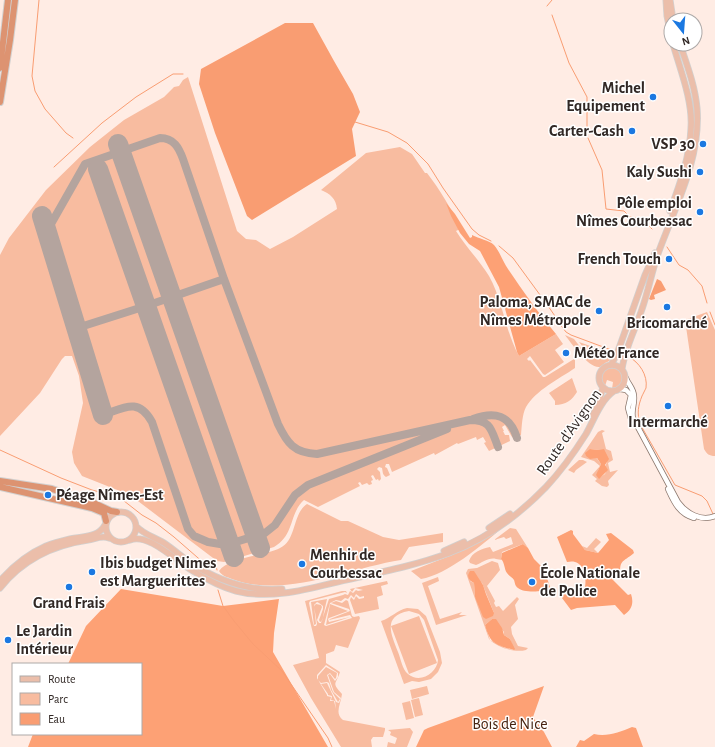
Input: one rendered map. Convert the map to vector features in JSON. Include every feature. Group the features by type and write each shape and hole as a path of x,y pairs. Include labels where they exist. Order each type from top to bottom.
{"highway":[{"path":"0,68 8,0"},
{"path":"0,102 15,0"},
{"path":"0,481 52,489 94,503 111,512 117,512"},
{"path":"0,487 92,508 104,513 106,523"}],"main road":[{"path":"666,0 667,12"},
{"path":"670,0 672,12"},
{"path":"612,365 645,274 656,251 679,185 688,152 692,127 690,110 675,52"},
{"path":"622,369 625,356 647,294 654,264 688,174 694,150 697,132 697,109 695,95 682,52"},
{"path":"616,365 622,369 626,378 620,389 610,391 603,387 599,380 600,372 604,368 616,365"},
{"name":"Route d'Avignon","path":"136,526 144,533 160,541 205,571 235,584 260,589 281,590 301,587 424,557 448,549 478,535 509,514 531,496 558,467 573,448 598,405 603,387"},
{"name":"Route d'Avignon","path":"130,540 136,538 151,543 201,576 230,589 252,594 278,594 304,590 422,562 454,551 479,538 505,522 528,504 562,468 584,438 607,396 614,391"},
{"path":"0,581 13,568 37,551 64,540 94,535 101,531 110,516 117,512 130,514 135,521 135,534 130,540 122,543 104,536 73,542 47,550 22,565 0,588"},
{"path":"106,523 106,532 109,538"}],"street":[{"path":"626,378 634,396 632,408 633,418 678,502 686,511 693,515 705,517 715,516"},
{"path":"620,389 626,390 631,395 628,408 629,416 681,512 687,516 715,520"}],"green space":[{"path":"188,77 237,231 246,239 256,240 270,249 293,237 337,209 332,197 321,190 366,153 400,147 412,154 425,173 427,173 432,179 449,207 460,229 456,231 489,276 498,296 510,336 519,356 556,334 563,344 555,350 564,362 545,375 530,356 527,359 529,361 530,360 543,377 574,359 575,360 575,368 548,385 530,401 526,407 522,420 521,435 514,438 512,437 505,425 502,427 503,431 505,435 509,435 510,441 489,451 484,443 486,442 483,437 477,440 476,437 458,444 457,443 435,455 434,453 392,472 389,464 386,464 385,467 390,475 386,477 383,474 382,468 379,467 377,469 380,472 381,479 379,481 378,479 376,480 373,475 371,476 373,480 371,481 372,484 369,485 367,483 362,485 360,482 358,483 360,486 318,507 304,500 296,511 289,530 281,542 274,547 224,562 217,561 130,495 82,476 74,463 72,452 83,403 79,376 72,356 65,356 62,359 40,393 0,436 0,255 9,238 46,190 90,147 124,120 164,97 174,87 179,86 183,80"},
{"path":"446,203 455,214 470,238 472,235 494,245 519,286 556,334 519,356 499,287 480,251 469,244 460,233"},
{"path":"707,312 715,330 715,456 711,456 704,449 685,320"},
{"path":"565,335 574,339 581,348 583,347 579,342 613,354 612,358 600,367 596,367 581,355"},
{"path":"611,367 616,368 622,374 622,381 620,385 617,388 612,389 613,382 607,380 605,386 602,380 603,372"},
{"path":"572,378 577,392 568,402 555,405 555,401 549,393"},
{"path":"602,430 605,431 602,433 606,449 611,451 613,460 608,463 610,472 618,470 608,481 609,485 607,487 602,486 595,481 597,479 592,475 600,466 594,461 581,457 598,432","holes":["590,449 599,450 607,462 605,474 599,478 598,471 601,464"]},
{"path":"590,449 604,449 609,459 605,465 608,470 599,479 596,475 601,464 597,458 590,459 586,456 585,453"},
{"path":"579,460 587,462 574,473 568,470"},
{"path":"307,504 341,521 348,521 383,537 399,540 443,533 443,542 409,547 401,560 294,584 273,586 252,584 232,579 220,573 219,571 224,566 230,563 280,548 289,539 302,508"},
{"path":"502,528 485,543 442,572 421,579 411,571 452,555"},
{"path":"510,528 516,529 528,548 523,544 502,552 502,560 491,559 476,565 470,563 469,561 472,555 480,550 490,547 493,552 513,544 511,537 506,539 504,537 494,540"},
{"path":"571,530 585,550 598,553 609,540 606,534 611,533 633,550 634,553 622,562 620,566 620,575 617,574 613,580 628,595 631,594 632,606 624,615 615,605 577,608 571,610 562,598 563,595 582,595 585,590 583,568 572,561 567,562 557,537"},
{"path":"596,538 601,542 594,549 598,553 585,550 582,546 587,548"},
{"path":"523,544 528,548 534,559 544,569 550,587 549,589 533,592 521,590 516,586 514,580 506,571 501,559 502,553"},
{"path":"492,561 498,563 500,570 487,586 495,601 494,603 496,607 499,606 503,611 517,597 519,599 515,605 518,619 511,627 512,634 518,646 528,648 526,650 517,651 507,649 497,645 490,640 489,639 466,573 468,569 477,568","holes":["470,581 482,583 494,613 475,597 474,583","492,619 504,632 504,635 510,639 514,650 505,648 490,640 485,625"]},
{"path":"470,571 474,571 483,585 494,613 493,616 486,619 483,617 475,597 474,583 468,575"},
{"path":"438,577 439,581 428,586 440,619 462,612 459,615 467,615 436,625 422,583"},
{"path":"387,581 388,584 381,586 383,595 377,597 379,609 355,614 350,600 351,597 354,600 356,596 359,599 364,598 364,596 360,597 356,594 354,598 351,595 348,599 345,598 341,601 336,600 330,603 324,625 326,626 352,618 350,615 329,620 350,611 349,609 331,603 336,601 342,603 346,600 348,601 352,616 359,616 360,618 348,648 336,645 334,651 326,654 326,663 340,672 338,676 338,673 326,665 317,675 317,678 327,696 331,697 330,701 334,701 336,709 335,701 331,700 332,696 328,695 321,684 327,683 336,702 339,703 341,698 334,692 328,675 330,674 335,681 337,678 335,685 342,694 338,711 343,720 385,728 385,730 383,737 373,737 371,740 372,747 341,747 293,665 319,658 305,601 342,591 346,591 347,593 345,592 310,601 309,603 313,623 314,626 316,626 314,606 316,604 321,605 322,607 317,620 321,623 329,599 345,594 348,595 350,591 353,593 356,590 363,590 355,588 352,592 350,589"},
{"path":"121,589 223,606 279,599 273,652 328,747 28,747 33,735 142,735 142,663 68,663 86,626"},
{"path":"327,599 322,621 320,622 319,620 323,606 317,602 314,605 316,624 314,625 311,602"},
{"path":"330,604 348,611 329,618 329,622 350,617 326,625"},
{"path":"403,609 418,609 426,616 440,652 442,663 438,672 431,679 419,682 412,681 404,684 381,621","holes":["409,611 419,614 424,620 438,660 435,669 431,673 427,676 418,678 408,674 404,669 393,639 391,627 392,621 400,613"]},
{"path":"419,616 437,663 409,674 391,626"},
{"path":"492,619 496,619 502,628 504,635 510,639 515,649 514,650 498,645 489,636 485,625"},
{"path":"326,667 337,673 335,679 330,673 327,675 333,692 340,699 338,702 331,690 329,683 321,683 318,680 318,676"},
{"path":"427,686 429,694 412,699 410,690"},
{"name":"Bois de Nice","path":"544,686 533,717 544,732 552,747 416,747 424,730 428,728"},
{"path":"419,698 423,715 415,717 411,700"},
{"path":"410,701 414,718 406,720 402,703"},
{"path":"632,727 636,728 643,747 576,747 580,740 584,741 594,734 609,734"},
{"path":"410,728 413,732 407,747 387,747 388,742 395,744 397,738 390,735 391,732 388,730"}],"water":[{"path":"285,23 313,23 353,94 360,112 352,129 356,156 252,220 247,216 215,133 199,84 201,69"},
{"path":"657,279 661,281 666,290 654,295 655,299 651,300 649,299"}],"waterway":[{"path":"39,0 32,76 35,91 45,109 66,133 73,138"},
{"path":"547,6 552,0"},
{"path":"552,15 569,63 587,97 587,129"},
{"path":"54,167 102,123 136,97 173,74 183,74"},
{"path":"355,122 388,132 407,143 428,164 472,229 479,235 491,241"},
{"path":"588,138 602,170 606,209 624,211 630,217 642,219 652,229"},
{"path":"499,246 513,258 543,299"},
{"path":"667,247 679,265 688,270 702,286 707,303"},
{"path":"546,303 557,319"},
{"path":"710,312 715,325"},
{"path":"559,323 566,332 571,335 614,351"},
{"path":"629,357 636,362 646,378 646,388 638,410 640,424 675,485 702,496 707,501 713,514"},
{"path":"0,450 61,478 92,490 119,497 174,537 205,564 216,566 217,570"},
{"path":"218,590 223,606 253,644 282,671 328,738 332,747"}],"taxiway":[{"path":"47,231 85,164 160,138 165,138 175,144 181,155 224,279 278,424 288,442 292,446 302,452 317,454 470,420 477,420 489,427 498,447"},
{"path":"77,328 224,279"},
{"path":"103,415 130,406 141,409 147,414 152,422 188,529 194,536 208,542 220,544 229,544 265,533 275,525 295,495 308,485 447,429"},
{"path":"473,419 488,415 501,417 510,424 517,438"}],"runway":[{"path":"118,144 260,548"},
{"path":"98,169 234,557"},
{"path":"42,216 103,415"}],"place":[{"name":"Michel Equipement","path":"653,97"},
{"name":"Carter-Cash","path":"632,131"},
{"name":"VSP 30","path":"703,144"},
{"name":"Kaly Sushi","path":"700,172"},
{"name":"Pôle emploi Nîmes Courbessac","path":"700,212"},
{"name":"French Touch","path":"669,259"},
{"name":"Bricomarché","path":"667,307"},
{"name":"Paloma, SMAC de Nîmes Métropole","path":"599,311"},
{"name":"Météo France","path":"566,353"},
{"name":"Intermarché","path":"668,406"},
{"name":"Péage Nîmes-Est","path":"48,495"},
{"name":"Menhir de Courbessac","path":"302,564"},
{"name":"Ibis budget Nimes est Marguerittes","path":"92,572"},
{"name":"École Nationale de Police","path":"532,582"},
{"name":"Grand Frais","path":"69,587"},
{"name":"Le Jardin Intérieur","path":"8,640"}]}
